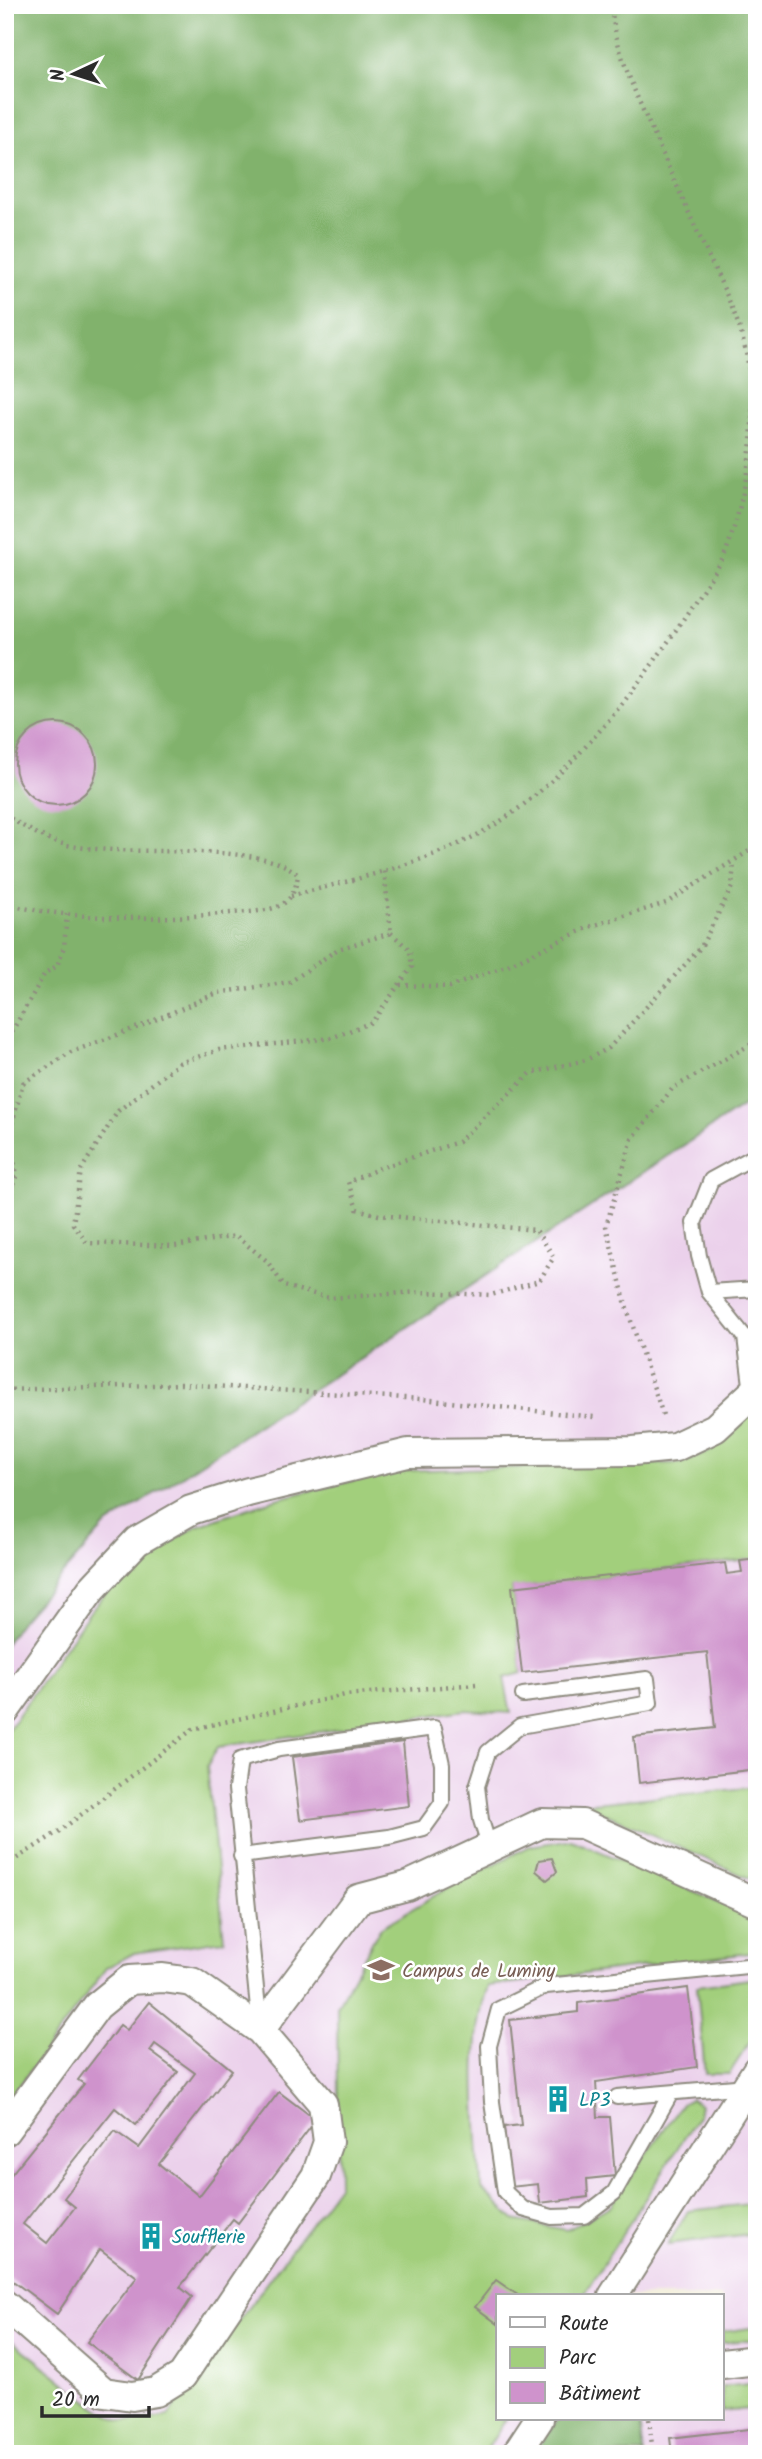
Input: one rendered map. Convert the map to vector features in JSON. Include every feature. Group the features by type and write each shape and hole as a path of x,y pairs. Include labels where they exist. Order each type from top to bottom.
{"street":[{"path":"5,1711 91,1590 138,1541 191,1510 248,1492 408,1453 633,1451 675,1447 715,1428 754,1391"},
{"path":"260,2029 358,1899 407,1886 542,1823 582,1824 757,1903"},
{"path":"5,2131 97,2006 129,1980 163,1978 192,1982 260,2029 323,2104 328,2142 316,2176 182,2376 156,2392 132,2396 104,2392 5,2305"},
{"path":"614,2294 752,2078"},
{"path":"724,2364 757,2360"},
{"path":"516,2454 538,2420"}],"lane":[{"path":"754,1391 745,1337 709,1292 699,1256 694,1223 711,1180 757,1155"},
{"path":"709,1292 757,1289"},
{"path":"490,1849 481,1820 477,1787 488,1752 520,1726 650,1703 647,1678 523,1695"},
{"path":"241,1856 254,1854 268,1853 389,1837 424,1828 442,1803 442,1764 434,1728 279,1749 240,1760 236,1788 241,1852 242,1866 260,2029"},
{"path":"671,2093 614,2193 584,2216 552,2217 523,2209 505,2192 492,2102 489,2046 499,2009 546,1986 757,1965"},
{"path":"617,2097 671,2093 752,2078"}],"path":[{"path":"291,896 425,858 474,837 544,789 580,752 682,621 726,552 747,477 752,441 752,377 740,331 639,102 619,47 611,5"},
{"path":"5,815 63,844 124,851 226,855 277,862 290,866 298,875 296,888 291,896 282,905 267,910 203,916 67,914 5,904"},
{"path":"400,985 450,987 508,965 589,927 666,903 757,846"},
{"path":"384,870 391,933 410,950 412,967 372,1022 331,1038 219,1051 179,1063 118,1111 81,1170 72,1224 87,1243 174,1246 236,1236 267,1261 284,1286 329,1298 419,1292 491,1295 539,1281 554,1257 536,1230 368,1212 357,1209 348,1182 380,1168 458,1142 531,1073 586,1060 608,1048 701,947 732,887 734,862"},
{"path":"5,1044 46,973 57,966 64,947 67,914"},
{"path":"5,1204 17,1175 9,1136 23,1083 71,1052 141,1026 217,993 290,982 338,949 391,933"},
{"path":"665,1423 627,1309 606,1226 632,1139 673,1088 757,1041"},
{"path":"5,1292 14,1314 5,1323"},
{"path":"5,1390 180,1384 421,1399 599,1417"},
{"path":"649,2420 653,2454"}],"shaded area":[{"name":"Campus de Luminy","path":"757,1097 757,2454 5,2454 5,1644 22,1620 104,1527"}],"green space":[{"path":"5,5 757,5 757,1097 104,1527 22,1620 5,1644"},
{"path":"757,1409 757,1559 512,1588 522,1673 504,1678 511,1713 465,1710 218,1747 207,1766 224,1940 134,1953 106,1968 5,2105 5,1734 91,1610 126,1571 197,1526 276,1499 393,1471 681,1463 709,1452"},
{"path":"757,1787 757,1882 584,1804"},
{"path":"571,1839 757,1918 757,1952 488,1986 478,2033 476,2059 481,2188 514,2220 567,2230 610,2206 682,2104 691,2099 700,2104 698,2116 584,2294 496,2294 496,2420 505,2420 484,2454 5,2454 5,2337 84,2398 114,2417 130,2421 168,2416 339,2185 337,2006 380,1928 451,1886 530,1846"},
{"path":"757,1978 757,2031 729,2074 705,2074 697,1986"},
{"path":"757,2203 757,2233 668,2244 688,2211"},
{"path":"757,2327 757,2339 724,2343 724,2332"},
{"path":"757,2383 757,2408 724,2412 724,2387"},
{"path":"557,2420 640,2420 644,2454 533,2454"}],"building":[{"path":"48,723 64,723 79,730 90,741 97,756 94,780 85,793 64,805 48,805 33,798 22,787 15,772 15,756 22,741 33,730"},
{"path":"757,1559 757,1769 639,1783 634,1737 715,1728 707,1652 522,1673 512,1587 725,1563 727,1574 742,1572 740,1561"},
{"path":"403,1742 409,1806 300,1820 292,1757"},
{"path":"552,1858 557,1872 547,1880 536,1871 539,1860"},
{"name":"LP3","path":"688,1988 697,2067 596,2082 598,2117 610,2117 615,2176 587,2179 588,2197 540,2203 538,2184 510,2187 504,2127 521,2125 510,2020 578,2012 578,2003"},
{"path":"149,2002 232,2070 159,2164 199,2196 279,2092 316,2120 238,2223 233,2219 180,2287 192,2297 138,2380 87,2342 137,2277 100,2249 57,2314 5,2275 5,2182 84,2084 78,2080 120,2025 127,2030","holes":["155,2044 195,2073 139,2148 115,2131 64,2198 75,2207 47,2243 23,2224 115,2108 136,2125 178,2072 150,2051"]},
{"path":"496,2280 516,2294 496,2294 496,2323 475,2307"},
{"path":"757,2428 757,2454 672,2454 670,2438"}],"place":[{"name":"Campus de Luminy","path":"381,1970"},
{"name":"LP3","path":"558,2099"},
{"name":"Soufflerie","path":"151,2236"}]}
